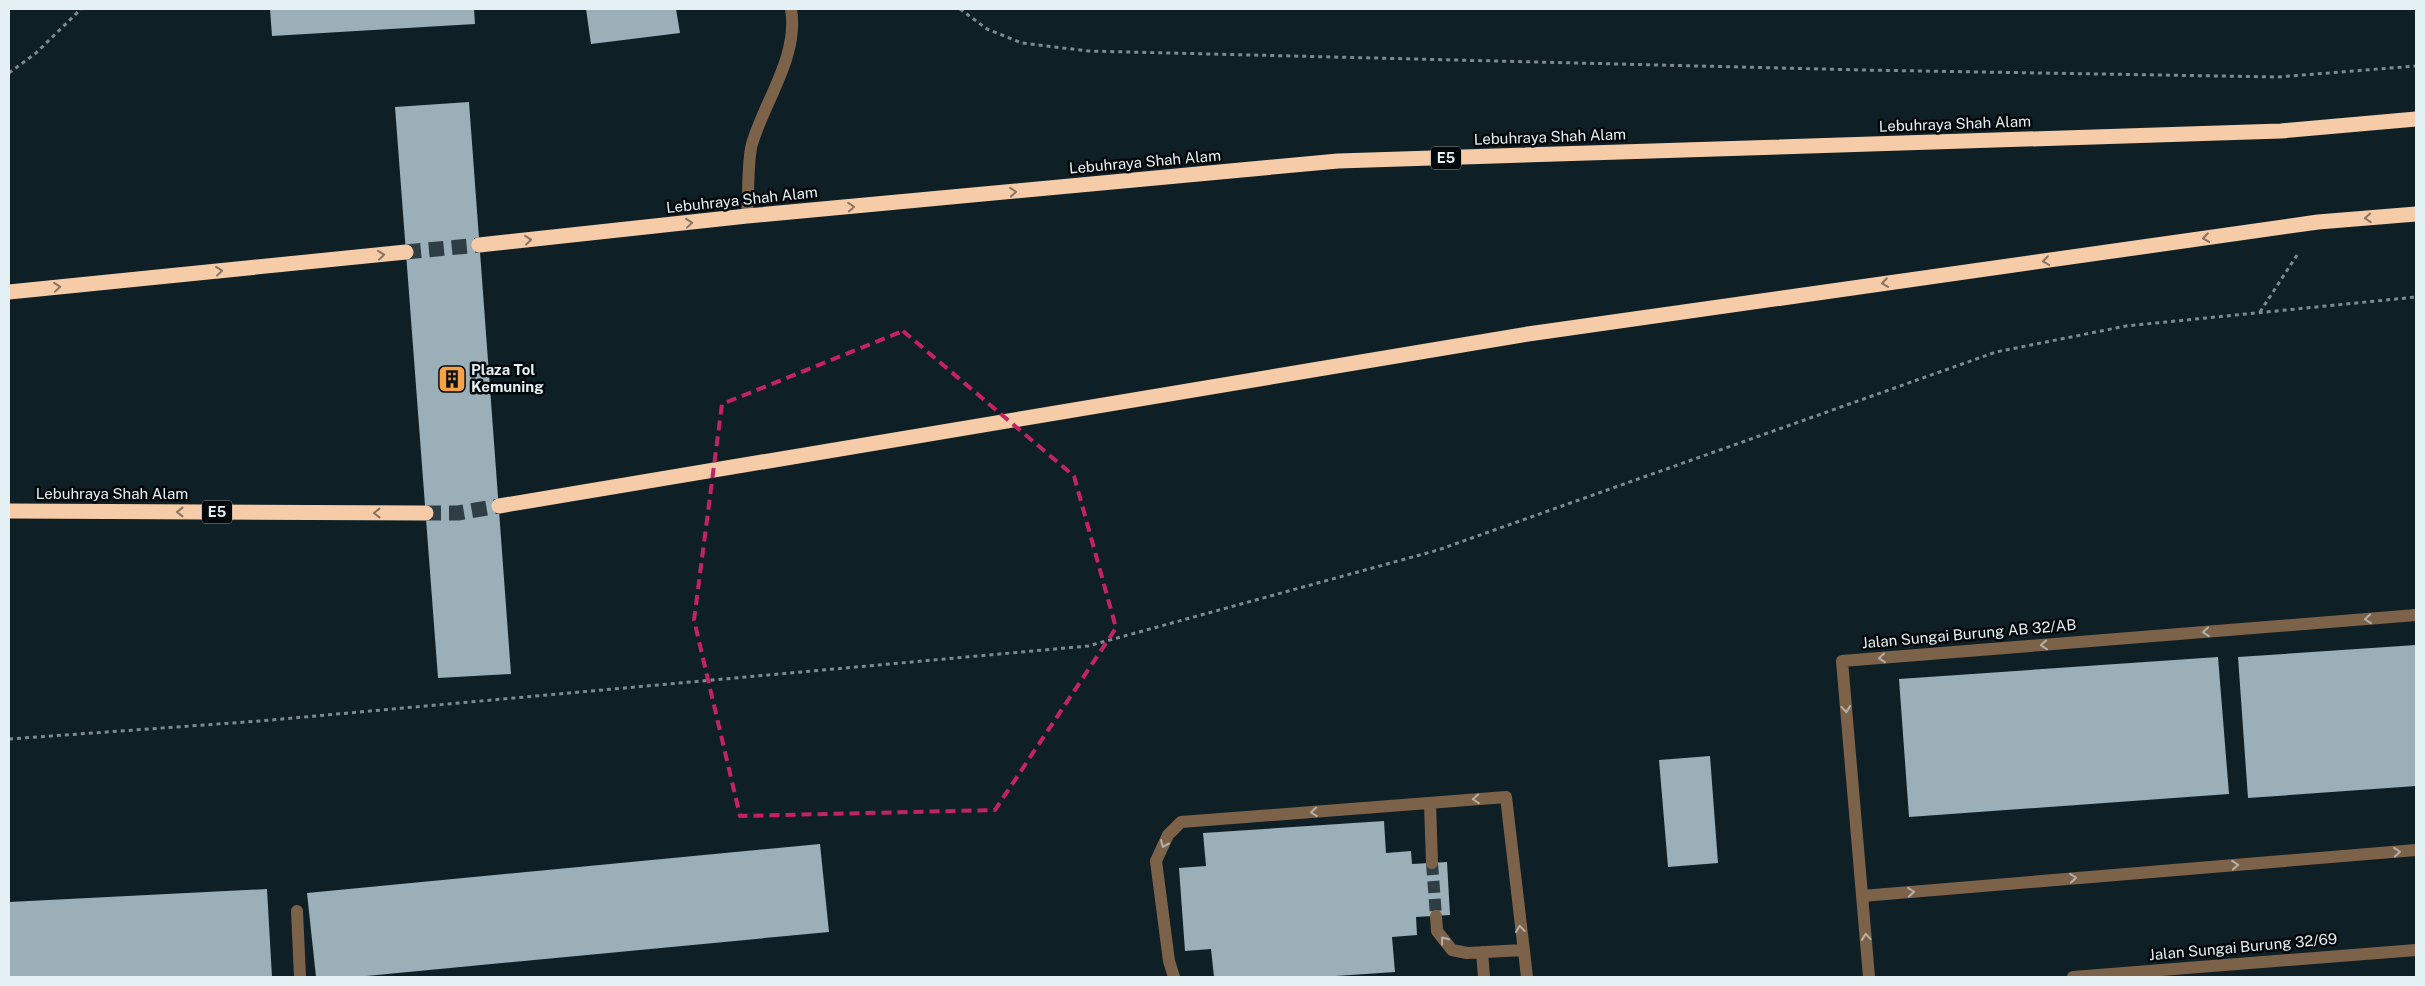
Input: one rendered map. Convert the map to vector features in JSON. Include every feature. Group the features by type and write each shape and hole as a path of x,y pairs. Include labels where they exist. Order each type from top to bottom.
{"highway":[{"name":"Lebuhraya Shah Alam","path":"479,245 748,216 1338,162 2281,131 2416,119"},
{"path":"499,506 1528,334 2318,222 2416,214"},
{"path":"9,292 406,252"},
{"name":"Lebuhraya Shah Alam","path":"9,511 426,513"}],"street":[{"path":"748,216 752,145 783,67 794,26 791,9"},
{"name":"Jalan Sungai Burung AB 32/AB","path":"1869,977 1842,661 2416,615"},
{"path":"1174,977 1169,960 1156,861 1168,835 1181,822 1506,797 1527,977"},
{"path":"1430,802 1432,863"},
{"path":"1862,896 2416,850"},
{"path":"297,911 300,977"},
{"path":"1436,916 1437,931 1452,950 1467,953 1523,950"},
{"name":"Jalan Sungai Burung 32/69","path":"2073,977 2416,950"},
{"path":"1482,952 1484,977"}],"path":[{"path":"9,73 36,53 81,9"},
{"path":"960,9 986,29 1022,43 1088,52 1862,70 2278,77 2416,66"},
{"path":"2260,313 2318,222"},
{"path":"9,739 260,721 1088,646 1438,550 1996,352 2126,326 2416,297"}],"highlighted area":[{"path":"903,331 1074,476 1116,628 995,810 740,816 694,620 722,404"}],"building":[{"path":"270,9 474,9 475,24 272,36"},
{"path":"586,9 676,9 680,33 591,44"},
{"name":"Plaza Tol Kemuning","path":"469,102 511,674 438,678 395,107"},
{"path":"2416,645 2416,786 2248,798 2238,657"},
{"path":"2218,657 2229,794 1909,817 1899,679"},
{"path":"1710,756 1718,863 1668,867 1659,760"},
{"path":"1384,821 1386,853 1411,851 1412,864 1447,862 1450,915 1416,917 1417,935 1392,937 1395,972 1321,977 1214,977 1211,949 1185,951 1179,868 1206,866 1203,833"},
{"path":"820,844 829,932 356,977 316,977 307,893"},
{"path":"267,889 272,977 9,977 9,902"}],"tunnel":[{"path":"406,252 479,245"},
{"path":"426,513 458,513 499,506"},
{"path":"1432,863 1436,916"}],"place":[{"name":"Plaza Tol Kemuning","path":"452,379"}]}
